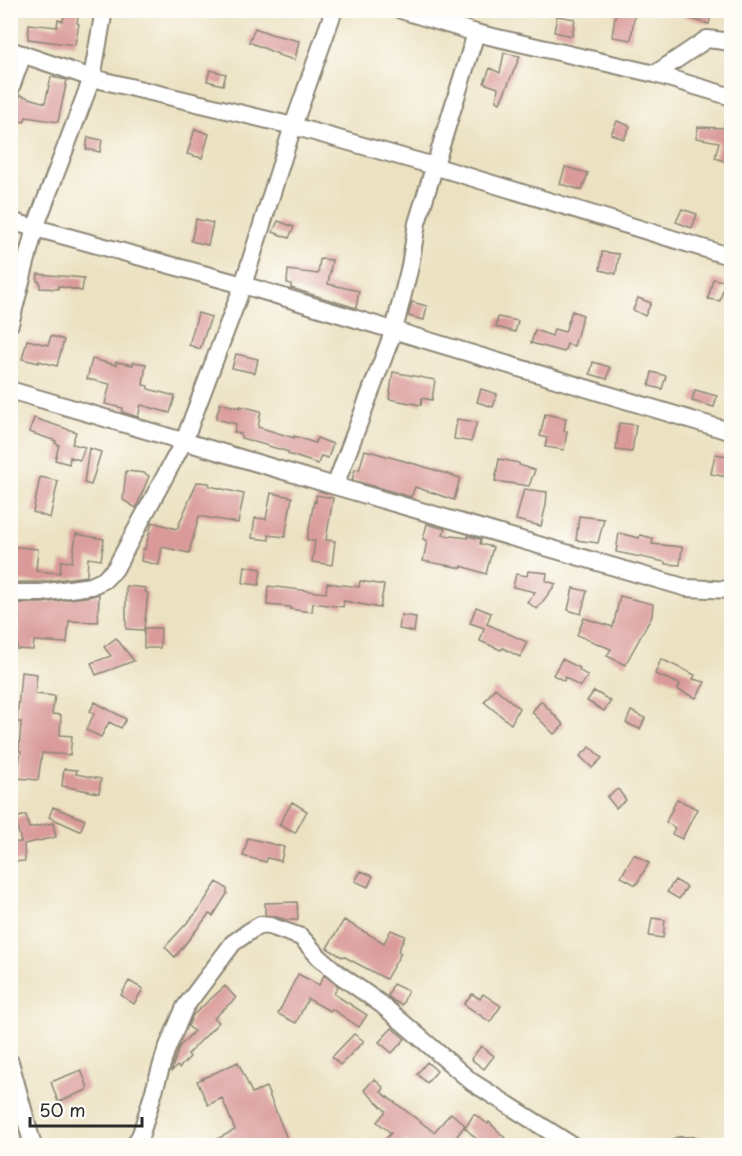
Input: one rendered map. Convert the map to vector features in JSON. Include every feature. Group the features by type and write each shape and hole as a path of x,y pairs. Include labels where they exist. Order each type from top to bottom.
{"street":[{"path":"10,324 35,228 92,78 104,10"},
{"path":"10,593 41,593 91,586 104,579 115,569 184,441 243,285 292,126 334,10"},
{"path":"401,10 476,33 655,74 732,97"},
{"path":"335,486 394,330 410,266 417,223 476,33"},
{"path":"655,74 707,39 732,42"},
{"path":"10,90 17,52 92,78 292,126 434,166 732,256"},
{"path":"10,220 243,285 732,432"},
{"path":"10,390 687,588 732,590"},
{"path":"134,1146 141,1134 166,1051 185,1007 233,944 260,925 270,926 301,937 340,975 381,1004 472,1082 573,1146"},
{"path":"10,1062 33,1146"}],"building":[{"path":"65,10 79,10 75,45 28,39 29,24 57,27 58,20 63,21"},
{"path":"616,10 635,10 631,40 612,37"},
{"path":"676,10 712,10 709,24 675,14"},
{"path":"557,16 575,19 572,36 554,32"},
{"path":"255,28 299,41 295,60 249,42"},
{"path":"504,53 520,56 500,103 496,101 498,88 484,83 490,68 500,73"},
{"path":"210,70 226,74 223,85 207,81"},
{"path":"51,77 67,80 58,122 26,117 24,122 13,119 20,95 45,103"},
{"path":"728,112 732,112 732,149 728,162 715,158 719,142 696,138 698,127 724,128"},
{"path":"617,121 630,126 624,139 611,134"},
{"path":"195,129 209,134 202,158 187,154"},
{"path":"88,137 102,140 100,152 86,149"},
{"path":"565,167 588,173 582,190 560,184"},
{"path":"682,209 697,214 692,228 676,222"},
{"path":"196,219 213,223 208,245 191,241"},
{"path":"278,221 294,227 289,238 273,232"},
{"path":"602,252 619,254 616,274 600,270"},
{"path":"320,259 332,260 328,284 359,291 356,308 291,288 291,284 287,283 288,270 318,274"},
{"path":"38,274 84,278 82,291 58,286 58,289 40,288 40,282 37,281"},
{"path":"713,279 725,281 720,301 708,299"},
{"path":"638,298 651,303 645,316 633,310"},
{"path":"412,302 427,306 424,320 408,316"},
{"path":"572,311 583,315 574,346 567,344 564,352 531,343 535,330 552,336 554,329 565,332"},
{"path":"198,313 211,317 200,349 189,345"},
{"path":"498,317 518,321 515,332 496,327"},
{"path":"51,336 64,340 57,366 22,359 27,340 48,345"},
{"path":"236,354 258,359 255,373 232,368"},
{"path":"92,359 116,365 116,362 133,365 133,362 146,364 143,385 148,386 148,389 175,396 170,413 141,405 138,417 122,412 123,408 105,404 110,384 87,379"},
{"path":"593,362 610,367 607,379 590,374"},
{"path":"393,372 435,380 432,400 422,398 421,405 389,399"},
{"path":"652,372 666,376 662,389 649,386"},
{"path":"481,389 497,394 493,407 477,402"},
{"path":"695,390 717,396 714,407 692,401"},
{"path":"220,403 261,411 258,427 315,443 317,438 333,444 328,458 321,456 318,464 288,454 289,452 241,438 241,434 234,432 236,424 216,419"},
{"path":"545,414 566,418 564,431 567,431 564,450 545,447 547,438 540,436"},
{"path":"34,418 76,432 72,444 85,447 80,460 70,457 69,464 55,460 59,445 55,443 56,441 29,432"},
{"path":"457,419 477,422 471,442 454,439"},
{"path":"619,423 636,425 632,452 616,450"},
{"path":"89,448 101,452 91,485 84,483"},
{"path":"365,450 460,478 454,500 415,487 411,497 352,480 355,469 359,470"},
{"path":"715,454 732,457 732,478 711,474"},
{"path":"499,459 519,463 519,465 535,470 529,486 495,481"},
{"path":"126,471 144,473 149,476 136,508 123,500"},
{"path":"40,477 58,481 50,518 33,512"},
{"path":"197,482 209,483 210,486 244,494 238,523 199,516 189,553 162,547 159,565 141,561 152,522 177,529"},
{"path":"524,489 547,492 541,526 516,520"},
{"path":"271,493 292,497 285,537 269,535 269,540 252,538 255,518 266,519"},
{"path":"316,495 333,498 326,540 335,541 332,565 312,562 315,541 307,540"},
{"path":"579,516 604,519 598,543 576,540"},
{"path":"427,524 445,529 443,535 481,539 480,544 493,547 486,574 462,566 462,568 423,561 427,541 423,539"},
{"path":"619,533 639,538 640,535 653,538 652,544 682,547 680,565 665,564 665,562 616,552"},
{"path":"76,534 104,539 101,560 88,558 87,576 40,582 10,582 10,546 38,549 36,571 60,573 61,561 72,562"},
{"path":"245,566 261,569 259,585 243,583"},
{"path":"528,571 547,573 546,581 556,584 537,609 527,602 535,592 513,587 516,574 527,576"},
{"path":"360,581 384,585 380,608 344,601 343,607 313,603 312,612 267,605 268,586 326,593 327,583 359,587"},
{"path":"126,586 146,588 145,592 148,593 144,630 126,629"},
{"path":"573,588 587,591 581,614 568,610"},
{"path":"99,594 98,622 69,621 67,643 34,641 33,650 17,649 18,625 10,624 10,603 42,603"},
{"path":"620,596 653,604 652,616 625,665 607,656 611,649 577,635 584,618 613,627"},
{"path":"476,607 491,613 487,624 527,642 520,657 503,648 501,650 480,641 484,628 470,623"},
{"path":"401,615 416,617 414,632 399,629"},
{"path":"144,628 161,628 160,648 144,648"},
{"path":"116,638 134,661 96,675 91,663 111,656 104,647"},
{"path":"562,659 580,668 579,670 588,676 580,687 565,677 564,681 553,675"},
{"path":"661,659 695,675 693,679 705,682 696,698 678,690 680,684 655,674"},
{"path":"21,672 37,674 35,694 55,696 52,714 61,715 60,735 72,736 70,755 42,753 38,780 17,778 21,751 19,751 21,722 17,722"},
{"path":"495,688 519,708 511,724 484,702"},
{"path":"594,691 611,701 604,711 587,701"},
{"path":"541,701 564,725 554,734 532,712"},
{"path":"95,702 126,719 121,728 109,722 101,737 86,730 94,714 90,711"},
{"path":"631,711 645,718 640,729 626,723"},
{"path":"590,747 602,758 592,768 580,756"},
{"path":"64,769 77,770 76,774 101,779 99,793 62,786"},
{"path":"618,789 626,800 616,808 607,797"},
{"path":"677,799 697,809 682,839 672,834 675,828 666,822"},
{"path":"292,802 307,811 295,833 279,825"},
{"path":"53,807 85,820 80,831 49,817"},
{"path":"26,815 29,828 53,823 56,837 24,844 25,861 10,862 10,843 21,842 15,818"},
{"path":"248,838 284,847 281,861 267,858 266,862 243,856"},
{"path":"634,854 649,863 636,885 621,877"},
{"path":"361,871 373,876 368,887 355,881"},
{"path":"675,880 687,887 679,899 667,892"},
{"path":"217,882 227,889 227,894 213,916 209,914 175,957 165,947 197,912"},
{"path":"297,902 298,920 265,915 265,903"},
{"path":"652,918 665,920 663,938 649,936"},
{"path":"344,920 384,943 391,930 405,936 398,951 401,953 386,979 327,948"},
{"path":"298,974 319,985 324,975 338,986 334,994 367,1015 359,1027 332,1009 330,1011 308,999 296,1023 278,1014"},
{"path":"129,981 143,989 134,1004 121,995"},
{"path":"393,984 408,991 402,1005 388,996"},
{"path":"225,986 236,998 214,1018 219,1022 188,1054 190,1057 179,1068 177,1066 171,1072 179,1047 194,1031 188,1026 193,1015"},
{"path":"472,994 480,999 483,994 501,1006 490,1022 464,1004"},
{"path":"392,1028 405,1039 392,1053 379,1042"},
{"path":"354,1034 364,1041 340,1065 332,1057"},
{"path":"481,1046 494,1056 484,1069 471,1059"},
{"path":"238,1062 252,1093 266,1087 290,1146 203,1146 235,1130 222,1098 208,1105 197,1081"},
{"path":"427,1062 437,1071 427,1083 417,1074"},
{"path":"81,1070 87,1090 58,1102 51,1082"},
{"path":"374,1079 384,1088 381,1092 434,1132 451,1113 465,1125 450,1146 411,1146 405,1141 400,1146 379,1146 391,1133 377,1122 386,1111 364,1090"},
{"path":"474,1114 488,1124 489,1122 505,1138 498,1146 484,1146 465,1128"}]}
